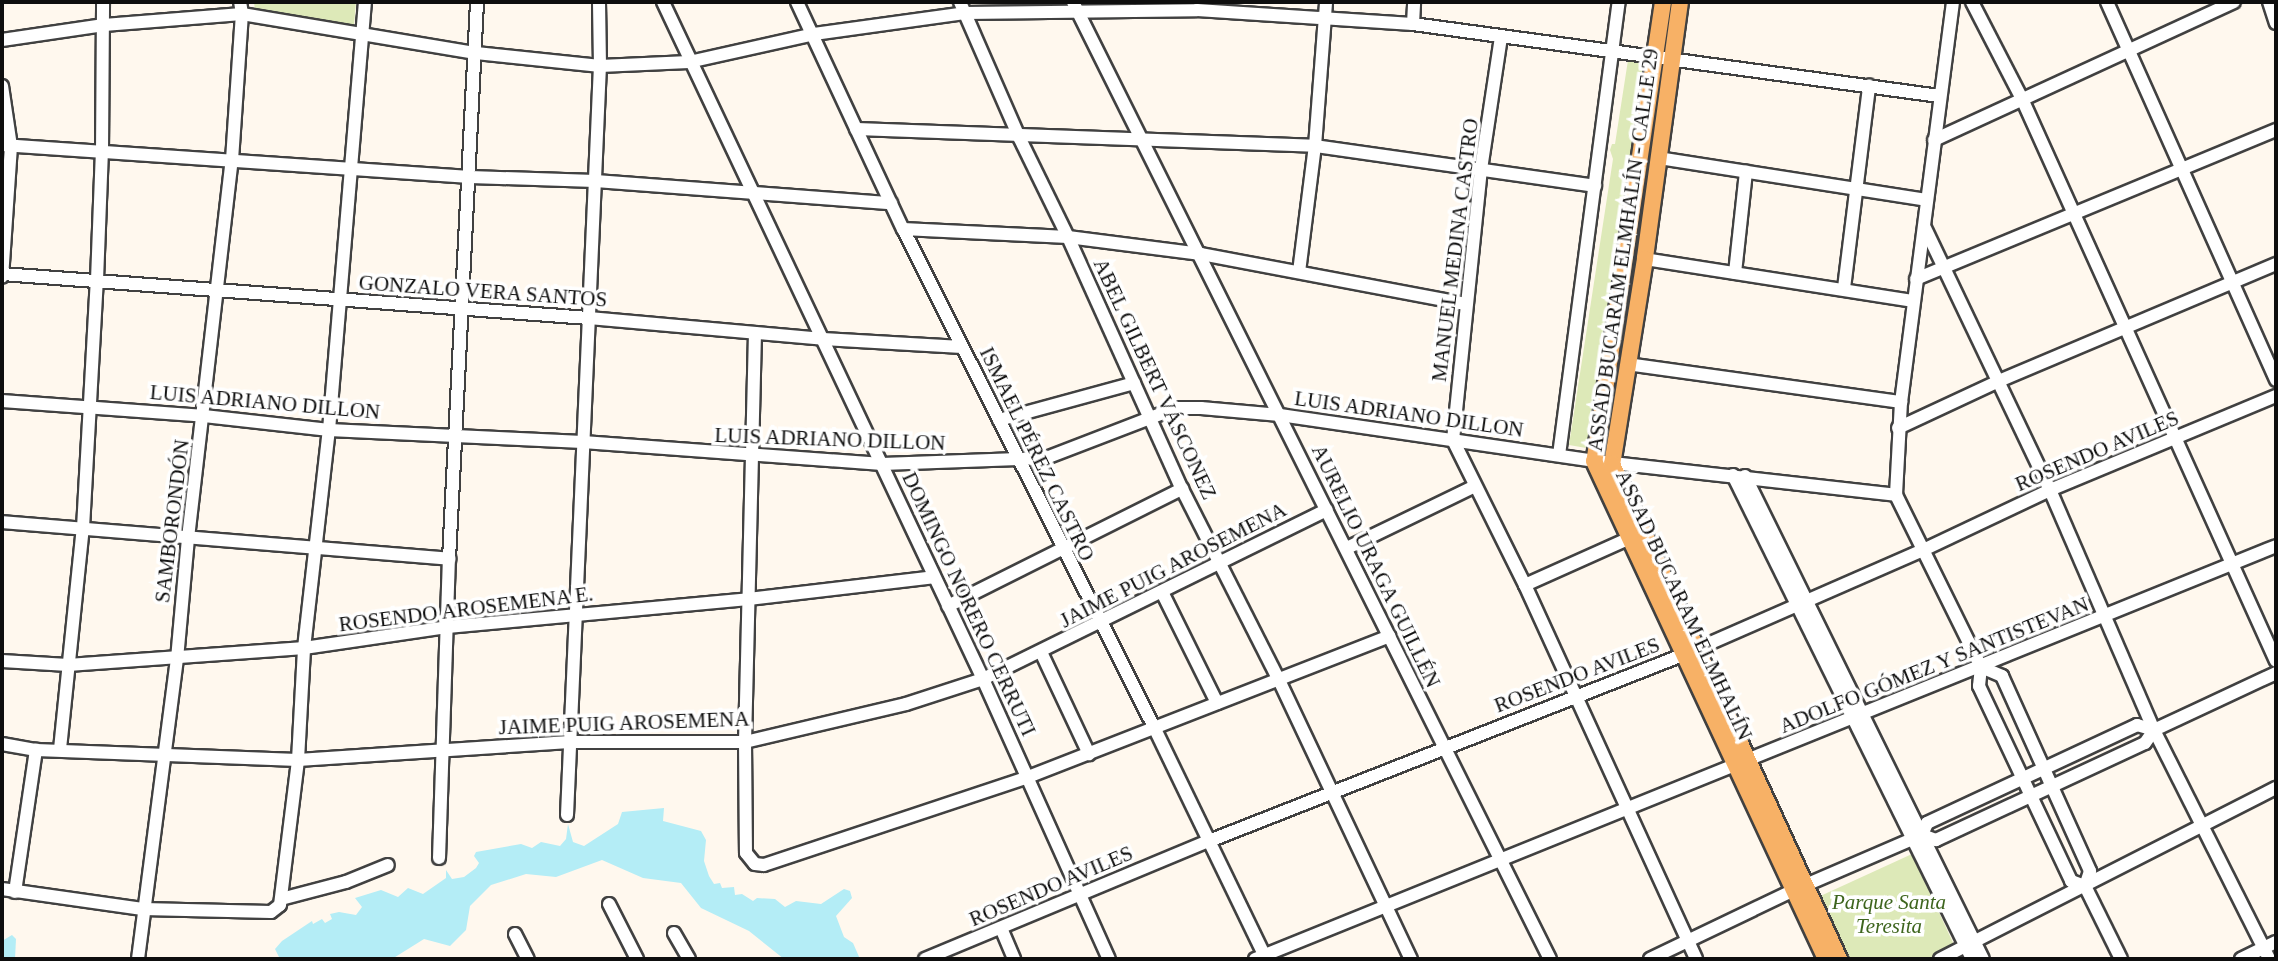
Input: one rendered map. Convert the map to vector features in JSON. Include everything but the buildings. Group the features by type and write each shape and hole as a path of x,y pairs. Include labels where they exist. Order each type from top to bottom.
{"main road":[{"name":"ASSAD BUCARAM ELMHALÍN","path":"1663,2 1657,57 1594,461 1630,538 1691,651 1799,888 1826,959"},
{"name":"ASSAD BUCARAM ELMHALÍN - CALLE 29","path":"1680,2 1645,259 1612,464 1691,651"},
{"path":"1799,888 1839,959"}],"street":[{"path":"60,749 83,528 103,152 103,2"},
{"path":"36,750 8,890 143,909 271,912 278,908 298,760 304,648 329,430 338,300 353,170 365,2"},
{"path":"439,858 449,559 458,436 477,2"},
{"path":"567,815 600,66 599,2"},
{"name":"DOMINGO NORERO CERRUTI","path":"663,2 751,194 823,339 983,679 1109,959"},
{"name":"ISMAEL PÉREZ CASTRO","path":"797,2 903,229 1154,727 1262,958"},
{"path":"1299,271 1315,146 1326,2"},
{"path":"1413,24 1414,2"},
{"path":"1559,455 1619,2"},
{"path":"1953,2 1900,402 1896,495 1981,667 1979,686 2071,881 2085,886 2121,959"},
{"path":"1972,2 2023,101 2072,216 2177,439 2276,662"},
{"path":"2107,2 2276,380"},
{"path":"1934,140 2234,2"},
{"path":"2269,2 2276,23"},
{"path":"2,40 241,8 362,34 475,53 600,66 689,62 814,34 963,7 1197,6 1413,24 1939,96"},
{"name":"ABEL GILBERT VÁSCONEZ","path":"963,7 1018,137 1068,237 1182,489 1221,561 1411,959"},
{"name":"AURELIO URAGA GUILLÉN","path":"1076,7 1550,959"},
{"name":"SAMBORONDÓN","path":"138,959 177,659 188,538 232,160 241,8"},
{"name":"MANUEL MEDINA CASTRO","path":"1453,440 1481,169 1501,37"},
{"path":"2,86 6,145 2,275"},
{"path":"1844,288 1869,86"},
{"path":"856,129 1315,146 1595,186"},
{"path":"1916,279 2276,130"},
{"path":"6,145 353,170 595,181 891,203"},
{"path":"1659,158 1927,200"},
{"path":"1735,273 1746,172"},
{"path":"1925,227 2050,490 2154,730 2266,954"},
{"path":"903,229 1068,237 1201,254 1466,304"},
{"path":"1645,259 1844,288 1913,301"},
{"path":"1898,428 1998,381 2276,264"},
{"name":"GONZALO VERA SANTOS","path":"2,275 589,318 823,339 962,347"},
{"path":"755,333 745,742 746,853 755,864 764,865 1028,777 1390,636"},
{"path":"1628,364 1900,402"},
{"path":"999,420 1134,383"},
{"name":"ROSENDO AVILES","path":"925,959 1209,841 1691,651 1923,550 2050,490 2276,396"},
{"name":"LUIS ADRIANO DILLON","path":"2,401 204,415 329,430 583,442 752,457 882,464 1046,458 1084,446 1176,408 1201,408 1280,415 1612,464 1739,475 1896,495"},
{"path":"1453,440 1525,585 1696,959"},
{"path":"1739,475 1970,944 1983,959"},
{"path":"1346,548 1475,486"},
{"path":"948,606 1182,489"},
{"name":"JAIME PUIG AROSEMENA","path":"2,744 36,750 298,760 569,742 745,742 906,704 983,679 1100,624 1327,510"},
{"path":"2,522 449,559"},
{"path":"1525,585 1630,538"},
{"name":"ADOLFO GÓMEZ Y SANTISTEVAN","path":"1262,958 2276,546"},
{"name":"ROSENDO AROSEMENA E.","path":"2,661 68,664 177,659 304,648 448,627 748,599 933,577"},
{"path":"1162,592 1217,703"},
{"path":"1041,652 1089,754"},
{"path":"1981,667 2002,676 2090,871 2085,886"},
{"path":"1917,837 1936,840 2145,743 2154,730 2276,673"},
{"path":"1650,959 1799,888 1917,837 1927,823 2137,726 2154,730"},
{"path":"1940,959 2276,788"},
{"path":"281,899 346,882 388,865"},
{"path":"609,904 637,959"},
{"path":"1001,928 1014,959"},
{"path":"674,933 689,959"},
{"path":"515,934 528,959"},
{"path":"2241,959 2266,954 2276,942"},
{"path":"1970,944 1972,959"}],"green space":[{"path":"254,2 356,2 354,25 255,11"},
{"path":"1628,60 1651,62 1592,449 1569,445 1613,159 1610,150 1612,144 1615,144"},
{"name":"Parque Santa Teresita","path":"1912,854 1955,947 1929,959 1845,959 1816,898"}],"water":[{"path":"664,808 663,821 701,831 706,840 704,861 709,876 714,884 720,883 722,888 734,887 735,895 742,894 753,901 757,898 775,899 785,907 796,901 821,904 844,889 850,891 852,898 836,916 844,937 853,943 860,959 784,959 749,931 701,908 681,883 643,878 602,860 556,877 526,874 491,885 470,906 466,930 450,946 424,939 392,959 280,959 275,949 282,941 312,921 313,924 322,919 325,923 332,919 330,914 339,912 356,915 362,907 355,898 381,890 398,897 408,888 423,894 446,878 446,870 452,879 464,877 479,863 474,856 476,852 521,844 532,848 541,842 560,846 566,839 568,824 573,842 584,846 618,824 622,812"},
{"path":"12,935 16,939 15,959 2,959 2,941"}]}
